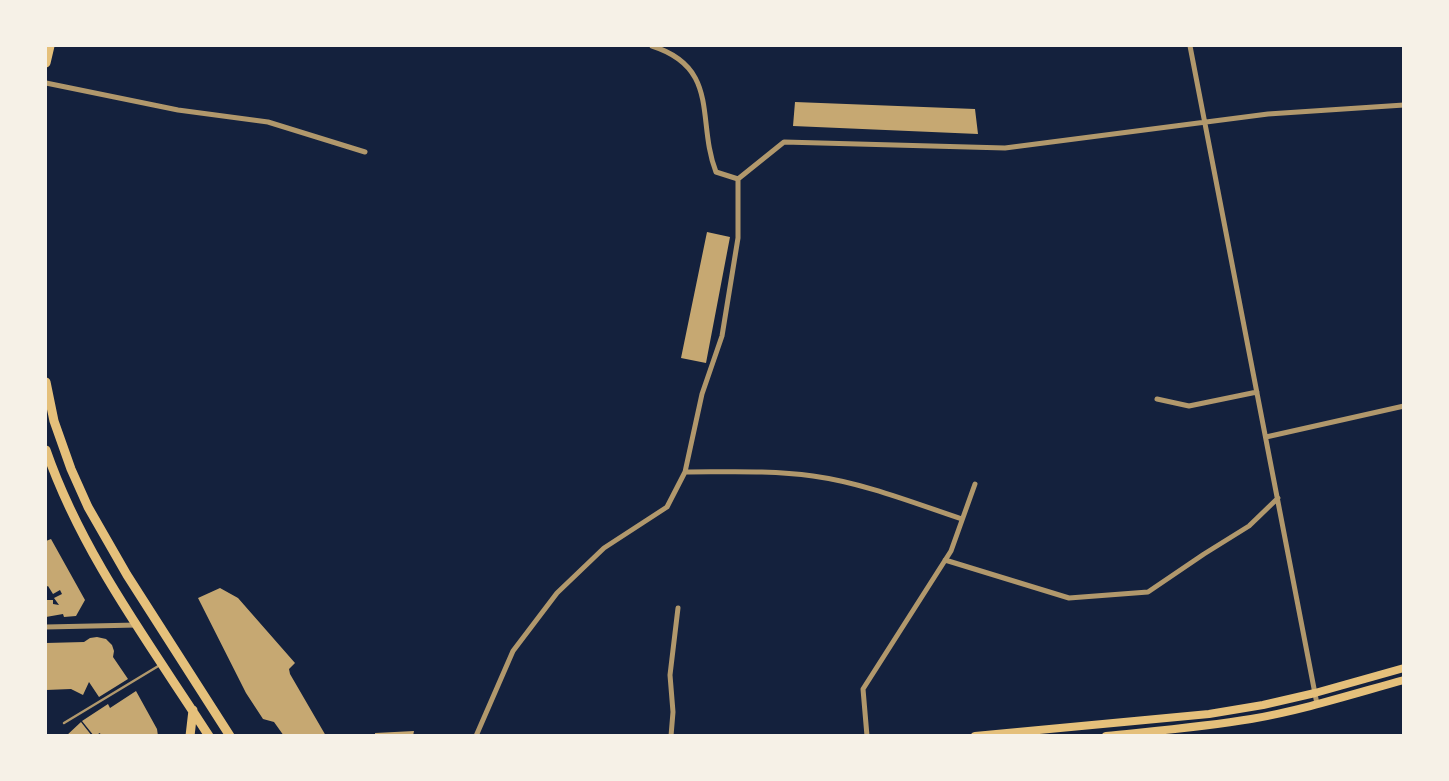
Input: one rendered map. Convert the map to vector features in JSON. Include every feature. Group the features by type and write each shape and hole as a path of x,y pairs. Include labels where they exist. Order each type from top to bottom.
{"main road":[{"path":"46,63 50,46"},
{"path":"46,382 54,421 88,507 127,575 230,736"},
{"path":"46,450 54,474 89,545 209,736"},
{"path":"975,736 1209,714 1315,693 1404,668"},
{"path":"1106,736 1239,721 1317,704 1404,680"},
{"path":"190,736 193,710"}],"street":[{"path":"652,46 673,54 698,80 704,102 711,158 716,172 738,179"},
{"path":"1190,46 1317,704"},
{"path":"46,83 178,110 268,122 365,152"},
{"path":"738,179 784,142 1006,148 1268,114 1404,105"},
{"path":"476,736 513,651 557,593 604,548 667,508 685,472 702,394 722,336 738,238 738,179"},
{"path":"1157,399 1189,406 1257,392"},
{"path":"1266,437 1404,406"},
{"path":"685,472 813,475 855,485 962,519"},
{"path":"867,736 863,689 951,551 975,484"},
{"path":"945,559 1069,598 1149,592 1249,526 1278,498"},
{"path":"671,736 673,712 670,675 678,608"},
{"path":"46,627 137,625"}],"lane":[{"path":"64,723 162,663"}],"building":[{"path":"795,102 975,109 978,134 793,126"},
{"path":"707,232 730,237 706,363 681,358"},
{"path":"51,539 85,600 76,616 64,617 63,614 46,617 46,600 53,600 53,604 59,605 54,598 62,594 60,590 53,594 48,586 46,587 46,541"},
{"path":"220,588 238,598 295,663 289,669 290,674 326,736 284,736 274,722 263,719 246,693 198,598"},
{"path":"97,637 106,639 112,645 113,657 128,679 99,697 89,682 83,695 71,689 46,690 46,643 84,642"},
{"path":"136,691 157,729 158,736 101,736 100,733 94,736 82,721 108,704 110,708"},
{"path":"81,722 92,736 66,736"},
{"path":"414,731 413,736 375,736 375,733"}]}
